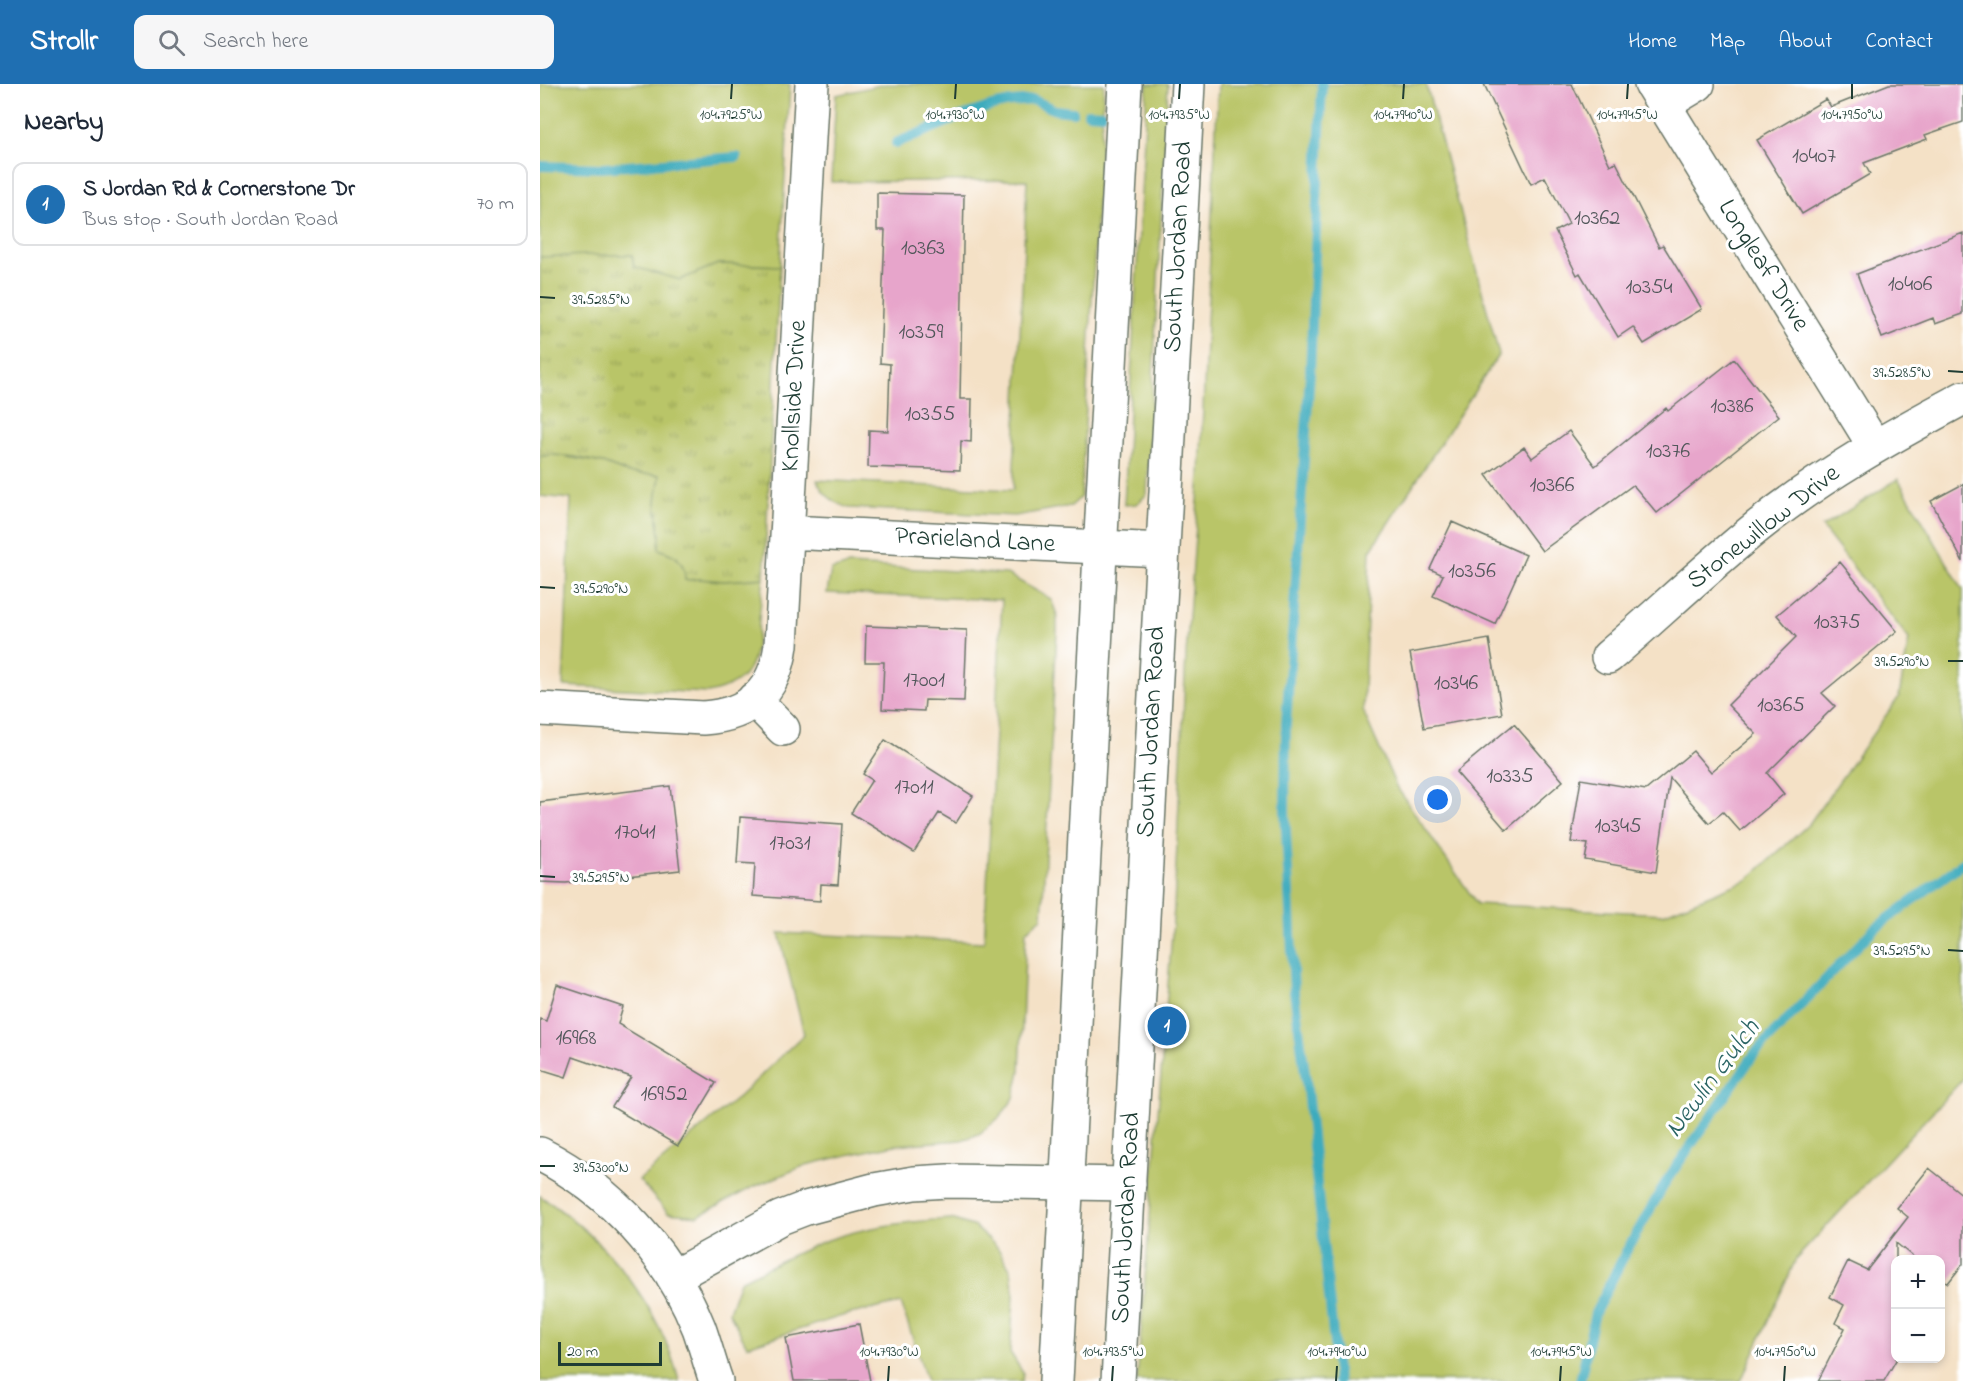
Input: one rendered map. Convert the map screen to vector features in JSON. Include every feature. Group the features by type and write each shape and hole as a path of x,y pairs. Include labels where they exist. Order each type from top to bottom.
{"street":[{"name":"Knollside Drive","path":"540,709 703,718 722,717 738,711 766,690 773,678 779,661 788,532 812,84"},
{"path":"1056,1381 1125,84"},
{"name":"South Jordan Road","path":"1118,1381 1188,84"},
{"path":"1657,95 1698,84"},
{"name":"Longleaf Drive","path":"1657,95 1875,447"},
{"name":"Stonewillow Drive","path":"1608,657 1757,527 1799,495 1875,447 1963,398"},
{"name":"Prarieland Lane","path":"788,532 1162,550"},
{"path":"754,699 783,729"},
{"path":"540,1154 598,1190 637,1229 673,1277 699,1330 716,1381"},
{"path":"673,1277 780,1218 806,1208 874,1190 914,1183 948,1181 1129,1184"}],"green space":[{"path":"540,84 790,84 780,266 718,264 680,280 634,267 632,255 540,257"},
{"path":"885,84 1104,84 1081,497 1071,506 1015,516 849,508 830,498 822,490 817,480 1013,490 1027,180 831,182 836,95"},
{"path":"1147,84 1168,84 1147,494 1137,504 1124,505"},
{"path":"1218,84 1426,84 1499,354 1370,551 1363,711 1396,786 1477,904 1663,914 1747,880 1809,824 1899,697 1909,639 1822,527 1898,479 1963,590 1963,1079 1796,1259 1741,1381 1137,1381 1174,908 1186,655 1200,474"},
{"path":"632,255 634,267 680,280 718,264 780,266 764,578 724,581 685,580 685,573 678,559 659,549 660,535 656,502 660,475 629,473 603,463 575,457 540,456 540,257"},
{"path":"555,455 603,463 629,473 660,475 656,502 660,535 659,549 678,559 685,573 685,580 724,581 764,578 756,648 749,669 743,677 734,684 708,693 563,686 571,499 540,496 540,456"},
{"path":"849,565 1007,574 1051,599 1057,615 1042,918 1026,931 1020,1071 1014,1098 1000,1117 979,1134 962,1140 895,1145 806,1165 751,1188 698,1216 668,1213 639,1180 741,1095 804,1034 779,933 984,942 1002,600 827,593 831,570"},
{"path":"540,1196 586,1232 627,1276 644,1300 658,1326 679,1381 540,1381"},
{"path":"951,1219 975,1227 997,1247 1011,1270 1014,1296 1010,1352 1023,1373 1022,1381 927,1381 901,1303 845,1315 747,1346 729,1312 740,1281 817,1244 873,1228"}],"building":[{"path":"1484,84 1572,84 1610,165 1616,162 1659,247 1663,245 1702,309 1644,344 1633,327 1618,337 1580,273 1577,275 1555,231 1569,224 1545,177 1531,184"},
{"path":"1889,84 1963,84 1963,122 1925,135 1927,139 1864,163 1870,174 1802,214 1757,140 1826,99 1831,107"},
{"path":"877,193 964,195 960,399 972,399 971,442 961,441 960,470 868,467 869,430 888,431 890,364 880,363 885,230 877,230"},
{"path":"1963,233 1963,314 1935,324 1933,318 1882,338 1857,274"},
{"path":"1734,359 1779,416 1657,513 1633,485 1542,551 1486,475 1524,447 1532,458 1569,431 1595,466 1666,408 1668,411"},
{"path":"1963,484 1963,562 1931,501"},
{"path":"1452,522 1526,555 1495,624 1433,596 1443,575 1430,569"},
{"path":"1840,562 1897,631 1822,693 1835,706 1767,773 1784,794 1740,831 1723,812 1709,823 1670,778 1656,872 1585,860 1588,844 1571,842 1581,779 1646,790 1693,751 1711,772 1756,734 1728,705 1796,637 1777,615"},
{"path":"866,626 967,630 964,701 925,700 924,711 882,709 884,662 865,662"},
{"path":"1489,639 1502,714 1424,728 1410,653"},
{"path":"1514,724 1563,781 1506,830 1456,772"},
{"path":"885,740 973,796 956,823 939,813 914,852 851,813 872,780 863,774"},
{"path":"670,786 680,870 566,883 540,882 540,802"},
{"path":"740,817 842,824 838,885 821,884 820,901 753,896 755,864 737,863"},
{"path":"557,985 623,1007 618,1024 716,1083 678,1146 612,1107 631,1077 573,1057 566,1077 540,1069 540,1019 546,1021"},
{"path":"1929,1168 1963,1195 1963,1264 1948,1283 1945,1281 1945,1255 1911,1255 1896,1243 1896,1255 1891,1255 1891,1363 1894,1363 1884,1381 1818,1381 1845,1328 1835,1323 1844,1305 1830,1297 1848,1261 1867,1270 1908,1217 1897,1208"},
{"path":"859,1324 870,1381 794,1381 786,1338"}],"waterway":[{"path":"1322,84 1310,373 1286,724 1285,811 1294,992 1306,1080 1338,1381"},
{"path":"896,143 962,116 1011,102 1034,100 1055,110 1073,112"},
{"path":"1088,113 1102,114"},
{"path":"540,166 602,168 737,157"},
{"name":"Newlin Gulch","path":"1580,1381 1595,1313 1627,1250 1667,1180 1755,1053 1874,929 1963,863"}],"place":[{"name":"S Jordan Rd & Cornerstone Dr","path":"1167,1026"}]}
